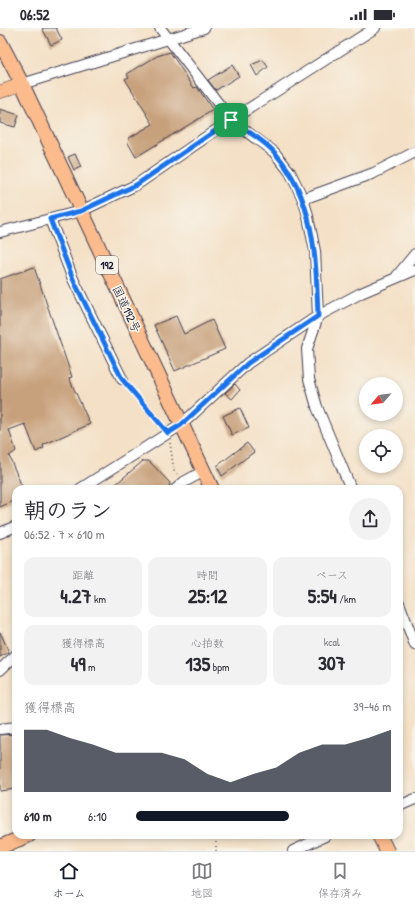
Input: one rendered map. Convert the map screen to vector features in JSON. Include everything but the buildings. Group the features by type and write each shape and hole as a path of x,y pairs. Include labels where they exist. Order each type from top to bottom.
{"highway":[{"name":"国道192号","path":"0,42 22,84 210,485"},
{"path":"0,847 19,839"},
{"path":"381,839 387,851"}],"main road":[{"path":"0,92 22,84"}],"street":[{"path":"160,28 231,120 274,152 290,172 303,200 315,251 318,316 307,349 310,380 317,407 349,485"},
{"path":"22,84 204,28"},
{"path":"0,232 81,211 136,185 231,120 374,28"},
{"path":"303,200 374,173 415,152"},
{"path":"50,219 73,279 122,379"},
{"path":"396,278 415,254"},
{"path":"86,485 181,425 248,363 318,316 361,293 415,270"},
{"path":"181,485 204,471"},
{"path":"0,533 12,528"},
{"path":"403,614 415,646"},
{"path":"0,670 12,659"},
{"path":"0,729 12,728"},
{"path":"403,804 415,799"},
{"path":"293,851 318,839"}],"path":[{"path":"122,379 168,433 174,471 184,482"},
{"path":"216,839 216,851"}],"route":[{"path":"231,120 274,152 290,172 303,200 315,251 318,316 280,340 248,363 181,425 168,433 122,379 73,279 50,219 81,211 136,185 231,120"}]}
